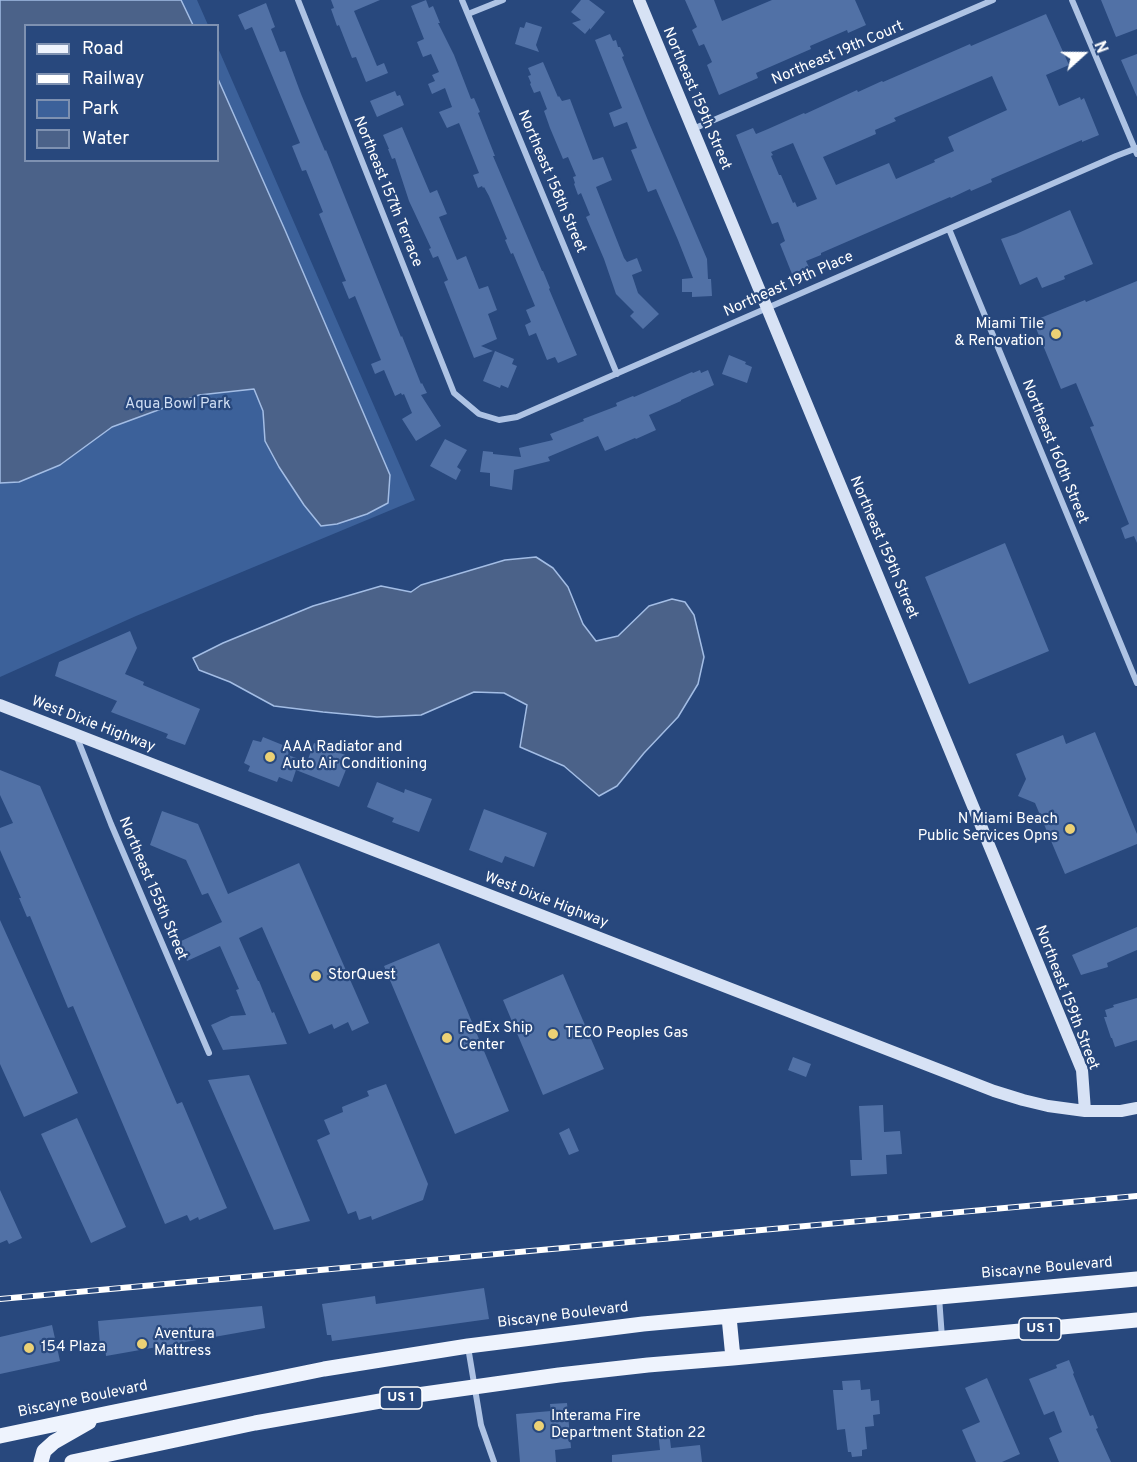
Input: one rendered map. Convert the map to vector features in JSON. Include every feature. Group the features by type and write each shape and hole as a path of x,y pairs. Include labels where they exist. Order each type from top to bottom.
{"main road":[{"name":"Northeast 159th Street","path":"639,0 1082,1070 1085,1111"},
{"name":"West Dixie Highway","path":"0,705 994,1091 1023,1101 1085,1111 1121,1111 1137,1108"},
{"name":"Biscayne Boulevard","path":"0,1436 324,1369 468,1346 643,1324 1137,1279"},
{"path":"729,1317 733,1358"},
{"name":"US 1","path":"72,1462 255,1423 474,1387 637,1366 1137,1320"},
{"path":"41,1462 44,1450 54,1442 102,1414"}],"street":[{"name":"Northeast 157th Terrace","path":"298,0 454,393"},
{"name":"Northeast 158th Street","path":"462,0 617,374"},
{"path":"468,14 503,0"},
{"name":"Northeast 19th Court","path":"692,130 993,0"},
{"path":"1072,0 1136,150"},
{"name":"Northeast 19th Place","path":"454,393 479,414 499,420 517,417 1116,156 1136,150"},
{"name":"Northeast 160th Street","path":"950,229 1136,680"},
{"name":"Northeast 155th Street","path":"76,735 111,824 210,1053"},
{"path":"939,1297 942,1338"},
{"path":"468,1346 480,1425 494,1462"}],"green space":[{"name":"Aqua Bowl Park","path":"0,0 197,0 208,24 24,24 24,162 219,162 219,50 415,500 136,616 0,677"}],"water":[{"name":"Aqua Bowl Park","path":"0,0 181,0 193,24 24,24 24,162 219,162 219,81 390,475 388,503 367,514 337,524 321,526 304,505 265,441 263,411 254,389 199,395 112,427 60,465 19,482 0,483"},
{"path":"536,557 553,568 568,587 583,624 596,641 618,636 649,606 672,599 685,602 694,615 704,657 698,684 678,717 617,786 599,796 564,766 520,747 527,705 504,693 474,692 421,715 377,717 323,712 274,706 230,682 199,670 193,658 223,643 313,606 381,586 411,592 421,585 505,560"}],"building":[{"path":"331,0 380,0 354,11 377,66 384,63 388,73 366,82 356,57 352,58 339,25 337,26 331,9 334,8"},
{"path":"426,0 429,8 433,6 440,23 438,23 454,55 471,99 474,98 480,112 478,113 495,156 493,156 577,355 558,363 555,357 547,360 536,333 529,336 525,325 531,322 526,310 535,306 513,253 511,254 505,240 507,239 489,196 484,187 478,188 473,175 479,173 459,123 447,128 439,112 452,107 445,88 432,94 428,84 435,81 432,75 439,72 431,54 423,57 417,42 424,39 411,6"},
{"path":"581,0 589,0 605,12 585,34 572,23 581,20 571,12"},
{"path":"685,0 714,0 722,21 772,0 855,0 866,25 848,33 847,30 810,46 811,49 756,73 758,78 719,95 707,65 712,62 704,44 699,46 692,30 697,27"},
{"path":"1101,0 1137,0 1137,29 1116,37"},
{"path":"266,3 275,27 271,29 280,52 285,51 401,337 427,393 421,395 441,426 416,441 402,419 412,413 404,394 395,396 384,370 375,374 371,364 381,360 355,296 349,299 342,282 346,281 319,214 323,212 306,170 302,171 292,146 300,143 252,27 245,30 238,15"},
{"path":"1046,14 1069,65 1046,75 1059,106 1080,97 1081,100 1084,98 1099,135 1082,142 1082,140 991,179 992,182 950,197 821,253 806,261 809,267 792,274 780,244 785,241 778,222 772,224 736,135 753,128 756,134 857,90 858,92 883,82 970,44 971,46","holes":["992,76 1007,110 948,137 954,151 896,179 889,163 836,185 823,157 876,134 875,130 896,121 894,118","793,143 817,199 797,207 771,156 773,155 771,152"]},
{"path":"526,22 542,27 536,45 539,52 515,44 520,27 524,28"},
{"path":"610,34 613,41 616,40 624,56 622,57 707,259 712,296 692,297 692,292 682,292 682,279 693,278 678,240 656,189 648,192 631,150 637,148 627,122 614,127 609,113 622,108 595,40"},
{"path":"1137,54 1137,97 1121,60"},
{"path":"543,62 558,97 562,101 570,99 593,160 603,157 612,180 596,187 624,258 627,262 637,258 642,271 632,275 638,293 659,314 643,329 630,316 634,312 616,294 586,217 590,215 581,193 578,195 574,184 573,177 576,176 568,157 563,159 544,111 547,109 540,91 534,93 530,84 528,76 531,75 528,68"},
{"path":"395,91 397,96 400,95 404,105 377,117 370,101"},
{"path":"402,127 430,193 437,190 447,214 439,217 457,260 466,256 479,289 488,286 497,310 488,314 497,339 481,346 493,351 474,358 444,282 448,280 438,256 433,258 429,249 431,248 409,201 395,158 392,159 383,135"},
{"path":"1070,210 1093,264 1042,288 1037,277 1020,285 1001,239"},
{"path":"1137,281 1137,543 1134,536 1125,539 1121,528 1129,524 1090,427 1094,426 1076,383 1061,389 1033,321"},
{"path":"495,351 514,359 512,364 517,366 508,388 501,385 500,388 483,381"},
{"path":"729,355 752,367 747,383 722,374"},
{"path":"700,370 701,373 708,370 714,385 649,415 656,430 605,451 598,436 548,457 550,461 514,470 512,490 490,486 490,473 480,472 483,451 521,457 519,448 553,440 550,434 617,406 616,403"},
{"path":"445,439 467,450 457,467 461,470 456,480 430,466"},
{"path":"1005,543 1049,651 969,684 925,577"},
{"path":"130,631 137,648 125,674 144,682 143,685 200,709 185,745 166,738 168,734 111,712 117,701 55,676 59,662"},
{"path":"1095,732 1137,834 1137,844 1065,874 1035,803 1018,796 1026,779 1016,754 1063,735 1066,744"},
{"path":"263,737 290,748 288,755 307,762 314,743 348,756 344,766 347,767 339,787 296,770 292,782 279,777 277,782 248,771 250,766 244,763 253,740 261,742"},
{"path":"0,770 40,786 177,1104 182,1102 227,1208 199,1220 198,1217 190,1221 187,1215 165,1224 73,1006 68,1008 0,850 0,828 13,823 0,795"},
{"path":"377,782 404,793 405,789 432,799 419,832 392,822 394,818 367,807"},
{"path":"484,809 547,833 534,867 505,856 502,863 469,850"},
{"path":"162,811 198,824 228,894 299,863 369,1023 352,1031 348,1022 334,1029 332,1024 309,1034 262,927 239,938 287,1044 223,1050 211,1025 231,1016 246,1015 236,990 239,989 220,946 187,961 179,942 222,922 208,893 202,895 186,860 150,845"},
{"path":"0,920 78,1093 24,1117 0,1064"},
{"path":"1137,927 1137,950 1107,963 1108,967 1081,975 1072,955"},
{"name":"FedEx Ship Center","path":"439,943 509,1111 455,1134 384,966"},
{"name":"TECO Peoples Gas","path":"563,974 604,1069 543,1095 503,1000"},
{"path":"1137,998 1137,1040 1115,1047 1104,1017 1107,1017 1105,1010 1114,1007 1113,1005"},
{"path":"793,1057 811,1064 806,1077 788,1070"},
{"path":"249,1075 310,1221 274,1230 208,1080"},
{"path":"386,1084 428,1184 423,1200 372,1220 371,1216 359,1220 356,1211 348,1214 317,1140 330,1134 324,1120 343,1112 342,1107 369,1096 367,1091"},
{"path":"883,1105 884,1132 900,1131 902,1154 886,1155 887,1174 851,1176 850,1160 862,1160 859,1106"},
{"path":"77,1118 126,1227 91,1243 41,1134"},
{"path":"569,1128 579,1151 569,1155 559,1133"},
{"path":"0,1190 22,1238 9,1244 7,1240 0,1243"},
{"path":"484,1288 489,1319 332,1341 331,1335 327,1335 322,1304 375,1296 376,1304"},
{"path":"262,1306 265,1328 106,1356 105,1345 100,1345 98,1321"},
{"name":"154 Plaza","path":"52,1325 60,1361 0,1374 0,1337"},
{"path":"1069,1360 1090,1416 1093,1415 1098,1428 1096,1429 1111,1462 1059,1462 1049,1438 1062,1432 1054,1411 1044,1415 1029,1379 1057,1368 1056,1365"},
{"path":"987,1378 1020,1454 1002,1462 976,1462 962,1430 980,1422 965,1388"},
{"path":"860,1380 861,1390 870,1389 871,1401 879,1400 880,1414 873,1415 874,1426 865,1427 867,1449 862,1450 862,1456 852,1457 851,1452 848,1452 845,1429 837,1430 833,1390 843,1390 842,1381"},
{"name":"Interama Fire Department Station 22","path":"567,1403 571,1448 555,1450 556,1462 520,1462 516,1414 551,1411 550,1404"},
{"path":"669,1431 671,1448 700,1445 702,1462 612,1462 612,1455 660,1450 658,1432"}],"railway":[{"path":"0,1299 1137,1196"}],"place":[{"name":"Miami Tile & Renovation","path":"1056,334"},
{"name":"AAA Radiator and Auto Air Conditioning","path":"270,757"},
{"name":"N Miami Beach Public Services Opns","path":"1070,829"},
{"name":"StorQuest","path":"316,976"},
{"name":"TECO Peoples Gas","path":"553,1034"},
{"name":"FedEx Ship Center","path":"447,1038"},
{"name":"Aventura Mattress","path":"142,1344"},
{"name":"154 Plaza","path":"29,1348"},
{"name":"Interama Fire Department Station 22","path":"539,1426"}]}
